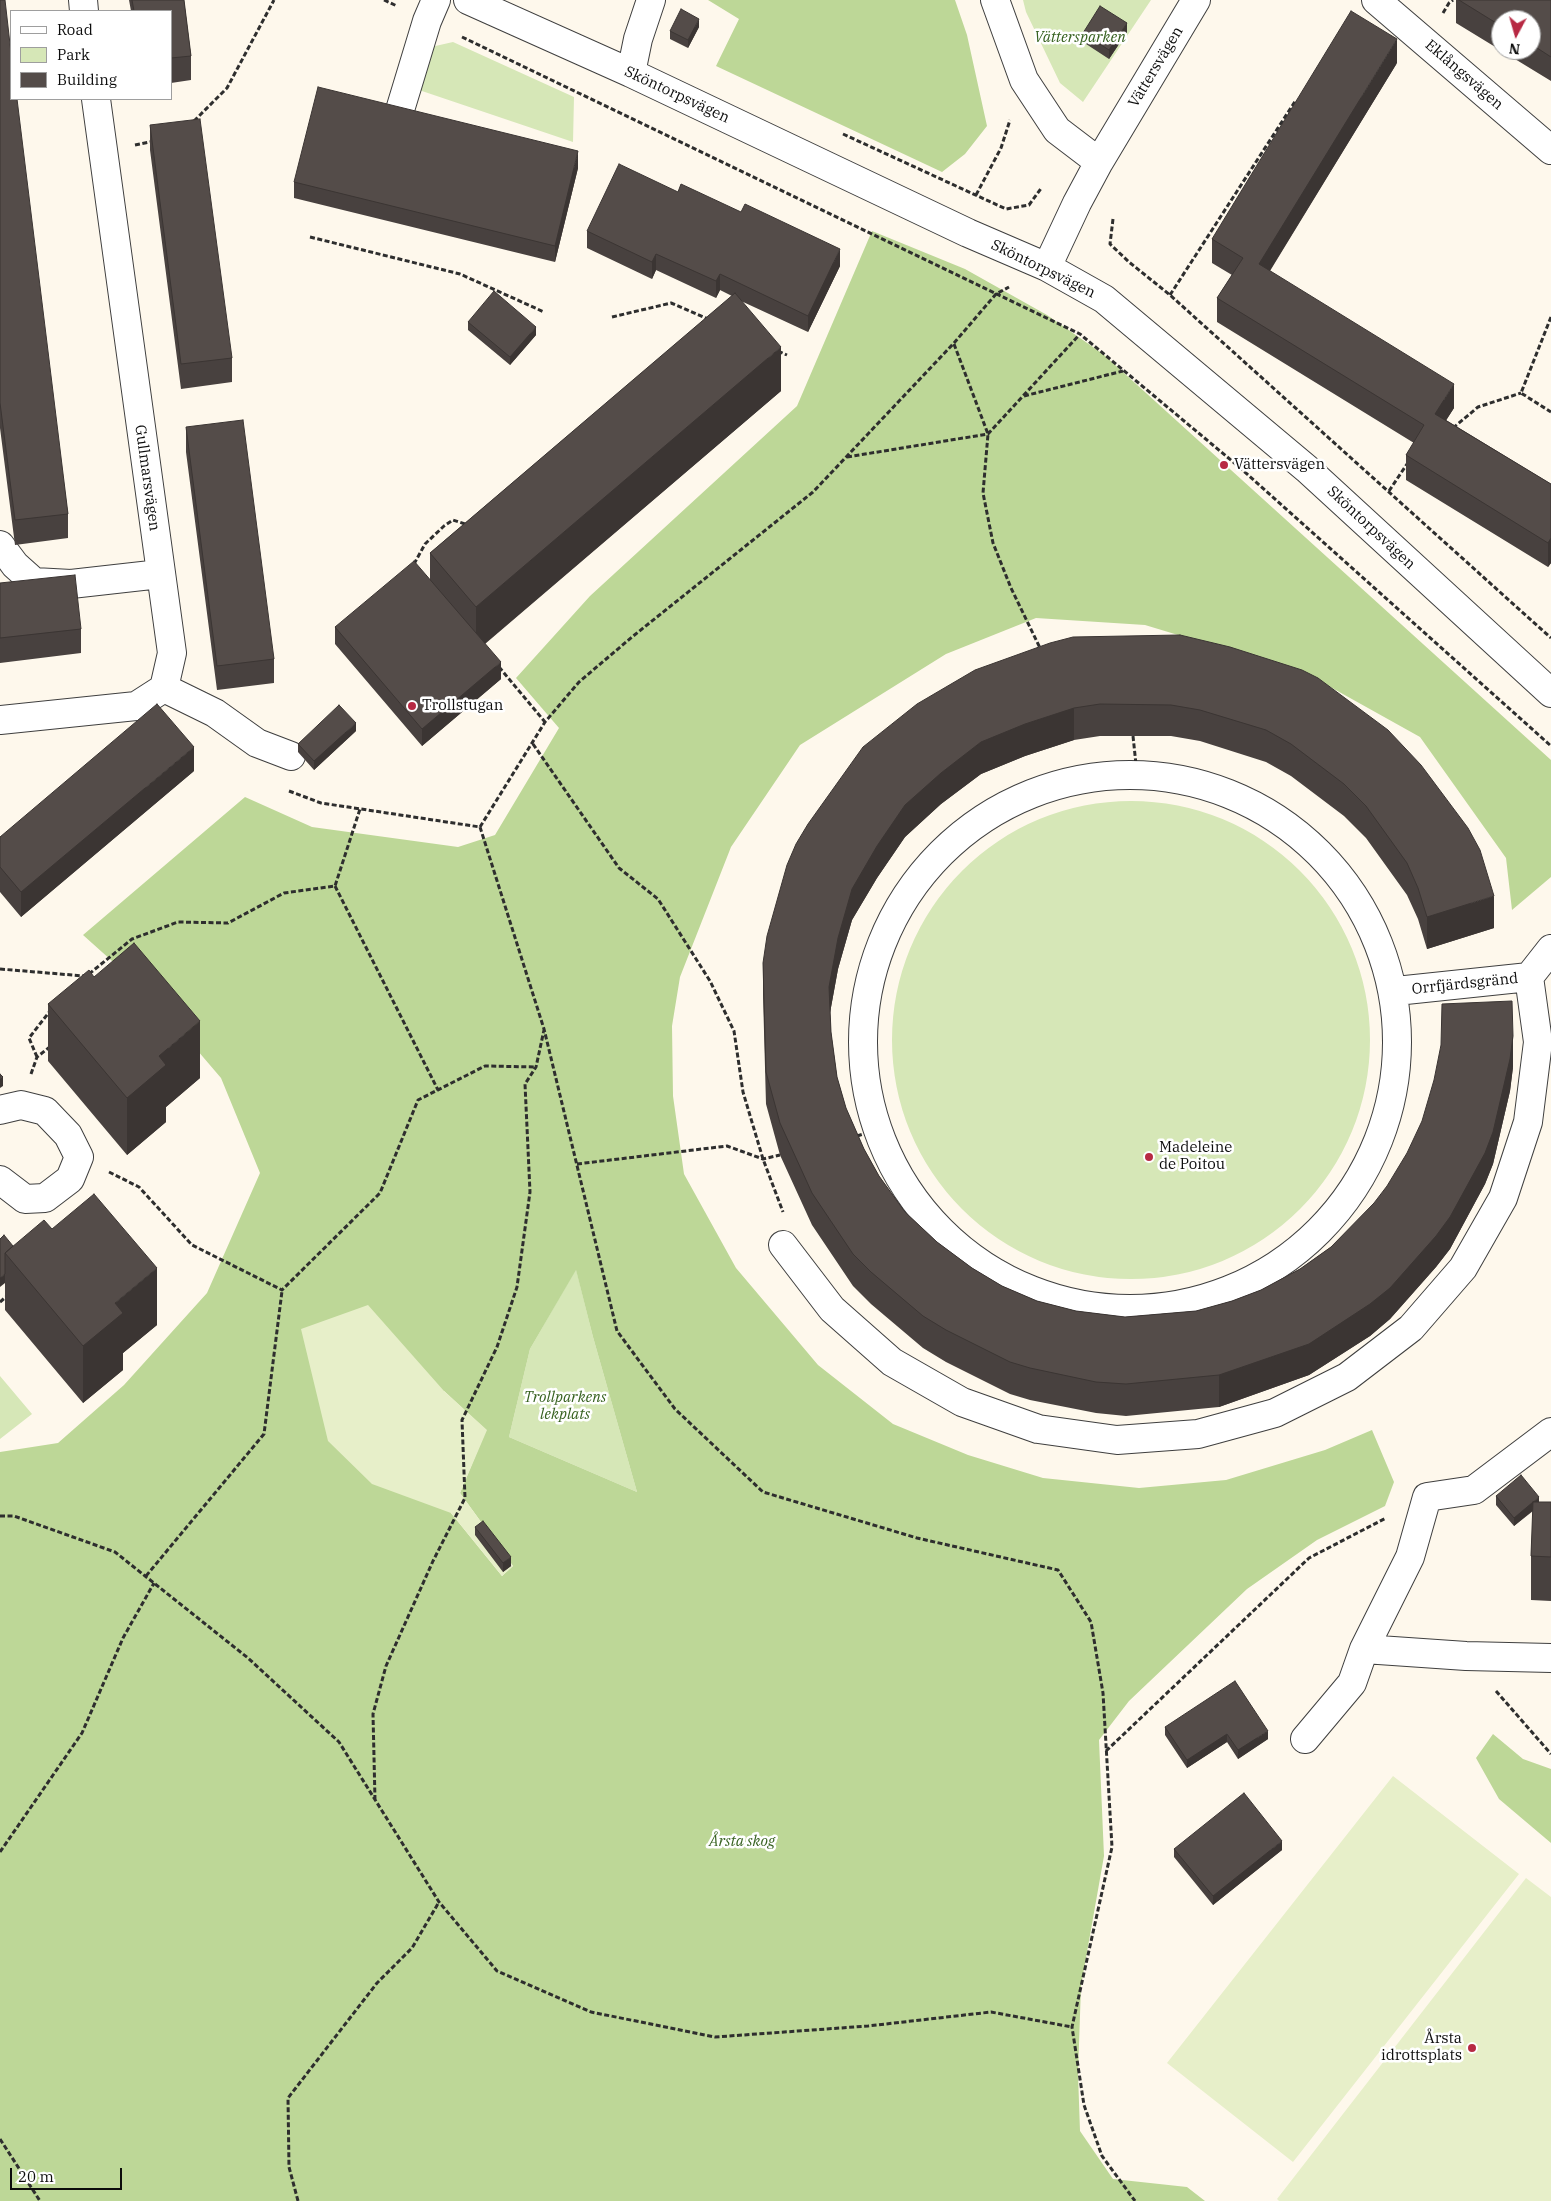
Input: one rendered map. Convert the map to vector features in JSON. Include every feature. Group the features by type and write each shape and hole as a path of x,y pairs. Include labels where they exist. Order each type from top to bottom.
{"street":[{"name":"Sköntorpsvägen","path":"468,0 631,73 959,229 1047,267 1104,298 1300,463 1551,693"},
{"path":"631,73 638,39 652,0"},
{"path":"995,0 1024,80 1057,130 1099,162"},
{"name":"Vättersvägen","path":"1047,267 1077,203 1099,162 1196,0"},
{"name":"Eklångsvägen","path":"1376,0 1551,150"},
{"path":"400,110 432,10"},
{"name":"Gullmarsvägen","path":"96,100 172,653 164,688"},
{"path":"0,545 15,565 34,582 71,584 160,574"},
{"path":"0,720 136,706 164,688 215,713 257,743 291,756"},
{"path":"1137,774 1196,782 1253,804 1316,849 1363,910 1396,991 1398,1057 1383,1131 1348,1199 1295,1253 1229,1291 1155,1309 1079,1306 1007,1281 945,1237 865,1134 866,1096 862,1008 887,925 938,853 1009,802 1093,776 1137,774"},
{"name":"Orrfjärdsgränd","path":"1396,991 1529,977 1551,949"},
{"path":"783,1245 832,1309 892,1362 962,1402 1038,1429 1117,1440 1198,1434 1275,1413 1347,1377 1411,1328 1463,1268 1503,1198 1528,1122 1538,1042 1529,977"},
{"path":"0,1180 24,1198 45,1198 70,1179 79,1157 68,1135 45,1111 11,1108"},
{"path":"1305,1739 1352,1683 1364,1649 1410,1557 1426,1497 1474,1490 1551,1432"},
{"path":"1364,1649 1466,1656 1551,1658"}],"path":[{"path":"187,128 227,88 274,0"},
{"path":"384,0 432,10 996,294 1080,334 1238,466 1551,746"},
{"path":"976,195 1001,148 1024,80"},
{"path":"1170,295 1298,97"},
{"path":"842,133 1006,209 1028,205 1042,187"},
{"path":"103,152 161,139"},
{"path":"1112,219 1110,244 1170,295 1551,638"},
{"path":"310,237 460,274 544,312"},
{"path":"480,827 545,722 579,682 632,637 813,492 954,343 996,294"},
{"path":"612,317 672,303 716,323"},
{"path":"1521,394 1551,317"},
{"path":"846,457 988,434 1080,334"},
{"path":"954,343 988,434 983,493 993,543 1011,588 1044,656"},
{"path":"769,347 787,355"},
{"path":"1023,396 1123,371"},
{"path":"1451,431 1455,424 1478,406 1521,394 1551,412"},
{"path":"1389,491 1412,456"},
{"path":"412,567 425,544 453,520 474,526"},
{"path":"494,661 545,722"},
{"path":"1133,736 1137,774"},
{"path":"533,744 619,868 658,899 710,981 734,1031 743,1092 763,1160 787,1222 783,1245"},
{"path":"284,790 321,803 480,827"},
{"path":"360,809 335,886 438,1090"},
{"path":"480,827 544,1029 617,1331 674,1409 763,1492 917,1538 1058,1570 1091,1622 1103,1693 1112,1847 1072,2027 1087,2114 1102,2156 1132,2200"},
{"path":"80,981 132,939 141,935 178,922 228,923 284,893 335,886"},
{"path":"0,969 86,976"},
{"path":"37,1057 29,1038 52,1009"},
{"path":"375,1800 372,1714 386,1666 433,1561 465,1498 462,1420 497,1346 517,1288 530,1192 524,1084 536,1068 544,1029"},
{"path":"11,1108 37,1057 52,1045"},
{"path":"146,1576 264,1434 282,1290 380,1193 418,1100 485,1066 536,1068"},
{"path":"577,1164 727,1146 763,1160 780,1155"},
{"path":"79,1157 139,1187 192,1245 282,1290"},
{"path":"0,1302 14,1290"},
{"path":"1106,1751 1309,1558 1426,1497"},
{"path":"0,1516 14,1516 115,1552 248,1658 339,1742 439,1902 498,1971 591,2012 715,2037 868,2026 991,2012 1072,2027"},
{"path":"0,1852 82,1733 123,1638 154,1583"},
{"path":"1466,1656 1551,1754"},
{"path":"298,2201 290,2167 288,2098 378,1983 412,1948 439,1902"},
{"path":"0,2139 40,2201"}],"green space":[{"path":"708,0 955,0 967,35 987,126 965,154 942,172 716,66 739,19"},
{"name":"Vättersparken","path":"1023,0 1151,0 1083,102 1060,83 1026,12"},
{"path":"453,42 574,97 573,142 416,89 431,47"},
{"name":"Årsta skog","path":"872,231 965,269 1047,315 1103,354 1551,760 1551,877 1512,910 1506,858 1420,737 1307,674 1145,625 1036,618 946,654 800,745 731,847 680,977 672,1026 673,1096 684,1174 736,1268 818,1365 893,1424 968,1455 1043,1478 1139,1488 1226,1480 1325,1450 1372,1430 1394,1482 1385,1506 1317,1540 1247,1589 1129,1701 1099,1740 1104,1856 1081,1986 1078,2074 1080,2131 1113,2179 1187,2187 1205,2201 0,2201 0,1452 58,1443 124,1385 207,1293 260,1173 221,1078 150,995 83,935 245,797 312,827 458,847 495,835 559,728 516,678 590,596 797,406","holes":["576,1270 593,1337 637,1492 509,1437 530,1349","444,1391 486,1430 460,1493 513,1566 502,1576 451,1513"]},
{"path":"1131,801 1178,805 1223,819 1264,841 1300,871 1330,907 1352,948 1366,993 1370,1040 1366,1087 1352,1132 1330,1173 1300,1209 1264,1239 1223,1261 1178,1275 1131,1279 1084,1275 1039,1261 998,1239 962,1209 932,1173 910,1132 896,1087 892,1040 896,993 910,948 932,907 962,871 998,841 1039,819 1084,805"},
{"name":"Trollparkens lekplats","path":"576,1269 593,1337 637,1492 509,1437 530,1349"},
{"path":"368,1305 444,1391 487,1430 460,1493 513,1566 502,1576 451,1513 372,1484 328,1441 301,1329"},
{"path":"0,1376 32,1414 0,1439"},
{"path":"1493,1734 1523,1759 1551,1769 1551,1843 1499,1799 1476,1758"},
{"path":"1393,1776 1519,1874 1293,2162 1167,2063"},
{"name":"Årsta idrottsplats","path":"1526,1878 1551,1897 1551,2201 1279,2201 1277,2199"}],"building":[{"path":"0,0 5,0 10,44 10,100 17,100 68,514 15,520 0,403"},
{"path":"132,0 184,0 191,56 172,58 172,10 134,10"},
{"path":"1459,0 1551,0 1551,57 1541,50 1541,10 1491,10 1491,20"},
{"path":"1100,6 1127,23 1109,50 1083,33"},
{"path":"681,9 699,19 688,40 670,31"},
{"path":"1351,11 1397,39 1259,264 1454,384 1435,414 1551,484 1551,538 1548,543 1406,455 1424,425 1217,298 1243,258 1212,239"},
{"path":"318,87 578,151 555,246 294,182"},
{"path":"200,119 232,358 181,364 150,125"},
{"path":"619,164 678,192 681,184 741,212 745,204 840,249 808,316 720,274 716,281 656,254 652,262 587,231"},
{"path":"494,291 536,327 510,357 468,322"},
{"path":"735,293 781,347 476,607 430,553"},
{"path":"243,420 274,659 217,666 186,427"},
{"path":"414,561 501,662 422,729 335,627"},
{"path":"75,575 81,629 0,638 0,583"},
{"path":"1180,635 1230,647 1302,670 1318,678 1388,730 1421,765 1468,828 1480,850 1494,896 1427,917 1418,888 1407,863 1366,806 1344,784 1291,744 1266,730 1200,710 1171,705 1100,704 1074,708 1025,724 981,742 941,773 905,805 877,846 852,889 838,938 829,987 831,1032 837,1077 846,1108 864,1149 879,1176 905,1212 937,1242 972,1268 1002,1286 1037,1301 1076,1311 1125,1317 1196,1311 1232,1301 1261,1290 1300,1269 1331,1247 1374,1203 1387,1186 1407,1153 1422,1121 1434,1080 1441,1045 1442,1004 1512,1001 1513,1036 1510,1059 1493,1132 1485,1153 1450,1217 1436,1236 1390,1288 1370,1304 1309,1344 1219,1375 1126,1384 1096,1382 1010,1362 946,1330 923,1316 871,1272 853,1254 812,1193 780,1123 766,1072 763,963 767,936 787,865 796,844 863,747 917,704 975,670 1050,643 1073,637"},
{"path":"157,704 194,747 21,892 0,867 0,837"},
{"path":"339,705 356,723 314,761 298,744"},
{"path":"134,943 200,1021 159,1056 166,1065 127,1098 48,1004 89,970 94,977"},
{"path":"94,1194 157,1268 115,1303 123,1313 83,1346 5,1253 44,1220 52,1229"},
{"path":"4,1235 13,1246 5,1253 5,1274 0,1278 0,1239"},
{"path":"1521,1475 1539,1497 1514,1518 1496,1496"},
{"path":"1533,1502 1551,1502 1551,1557 1531,1556"},
{"path":"483,1521 511,1557 503,1563 475,1527"},
{"path":"1235,1681 1268,1731 1238,1750 1227,1734 1187,1760 1165,1727"},
{"path":"1244,1793 1282,1841 1213,1896 1174,1849"}],"place":[{"name":"Vättersvägen","path":"1224,465"},
{"name":"Trollstugan","path":"412,706"},
{"name":"Madeleine de Poitou","path":"1149,1157"},
{"name":"Årsta idrottsplats","path":"1472,2048"}]}
